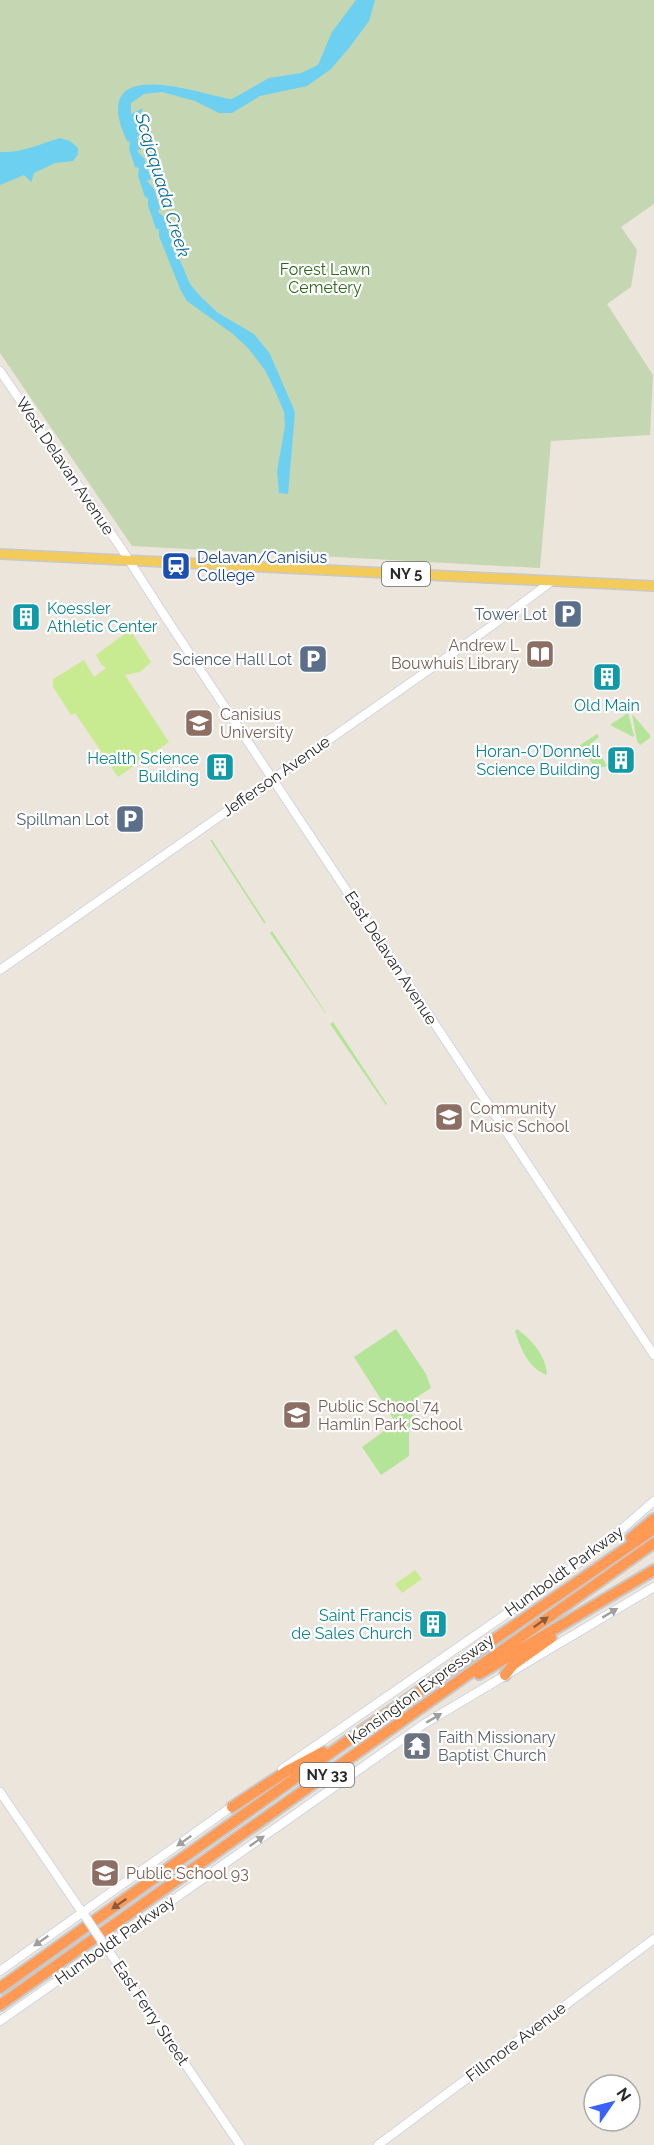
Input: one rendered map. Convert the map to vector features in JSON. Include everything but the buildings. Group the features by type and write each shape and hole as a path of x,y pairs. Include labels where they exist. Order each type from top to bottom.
{"highway":[{"path":"619,1552 629,1540 654,1519"},
{"name":"Kensington Expressway","path":"0,1988 353,1737 654,1529"},
{"name":"Kensington Expressway","path":"0,2005 654,1543"},
{"path":"462,1680 480,1674 654,1570"},
{"path":"505,1675 513,1665 610,1597"},
{"path":"232,1807 287,1771 353,1737"}],"main road":[{"name":"NY 5","path":"0,554 654,586"}],"street":[{"name":"West Delavan Avenue","path":"0,371 129,560"},
{"name":"East Delavan Avenue","path":"129,560 654,1355"},
{"name":"Jefferson Avenue","path":"0,970 500,620 552,581"},
{"name":"Humboldt Parkway","path":"0,1971 83,1914 281,1770 561,1576 615,1535 654,1501"},
{"name":"Humboldt Parkway","path":"0,2021 104,1944 424,1724 654,1587"},
{"name":"East Ferry Street","path":"0,1792 240,2145"},
{"name":"Fillmore Avenue","path":"378,2145 654,1940"}],"green space":[{"name":"Forest Lawn Cemetery","path":"0,0 654,0 654,204 621,227 637,250 631,287 607,304 653,375 650,435 551,441 540,568 132,546 0,353"},
{"path":"127,632 132,633 151,662 140,672 125,675 169,742 118,777 75,713 71,715 53,687 53,679 84,660 94,677 106,668 96,655"},
{"path":"628,713 634,736 633,737 610,725"},
{"path":"632,714 650,735 650,738 640,745 637,741"},
{"path":"597,734 599,737 593,742 607,766 596,769 580,745"},
{"path":"210,840 212,840 266,923 264,923"},
{"path":"272,931 326,1013 326,1014 270,933"},
{"path":"333,1022 387,1104 386,1105 330,1024"},
{"path":"396,1329 426,1374 431,1388 417,1397 409,1431 409,1456 381,1475 362,1447 391,1426 394,1420 354,1357"},
{"path":"517,1329 538,1349 547,1375 535,1368 526,1357 517,1338 515,1331"},
{"path":"415,1570 422,1579 402,1593 395,1584"}],"water":[{"path":"356,0 375,0 369,21 331,69 307,86 260,96 232,113 219,113 195,101 162,92 144,94 131,103 131,114 143,108 140,116 141,134 137,137 141,149 137,151 144,158 151,179 147,181 154,189 160,208 158,212 164,217 172,242 170,245 176,251 190,284 218,313 254,334 270,354 295,412 288,494 279,493 277,471 285,426 284,412 265,370 248,348 233,334 187,301 181,291 159,236 159,229 156,229 148,198 145,197 138,176 139,168 135,167 129,149 130,142 127,141 122,130 118,110 122,95 132,87 148,84 166,85 232,99 269,78 301,73 318,65 332,32"},
{"path":"60,138 70,141 78,148 78,154 73,161 55,163 34,173 31,182 24,175 0,185 0,152 23,150"}],"place":[{"name":"Delavan/Canisius College","path":"176,566"},
{"name":"Tower Lot","path":"568,614"},
{"name":"Koessler Athletic Center","path":"26,617"},
{"name":"Andrew L Bouwhuis Library","path":"540,654"},
{"name":"Science Hall Lot","path":"313,659"},
{"name":"Old Main","path":"607,677"},
{"name":"Canisius University","path":"199,723"},
{"name":"Horan-O'Donnell Science Building","path":"621,760"},
{"name":"Health Science Building","path":"220,767"},
{"name":"Spillman Lot","path":"130,819"},
{"name":"Community Music School","path":"449,1117"},
{"name":"Public School 74 Hamlin Park School","path":"297,1415"},
{"name":"Saint Francis de Sales Church","path":"433,1624"},
{"name":"Faith Missionary Baptist Church","path":"417,1746"},
{"name":"Public School 93","path":"105,1873"}],"water label":[{"name":"Scajaquada Creek","path":"163,185"}]}
